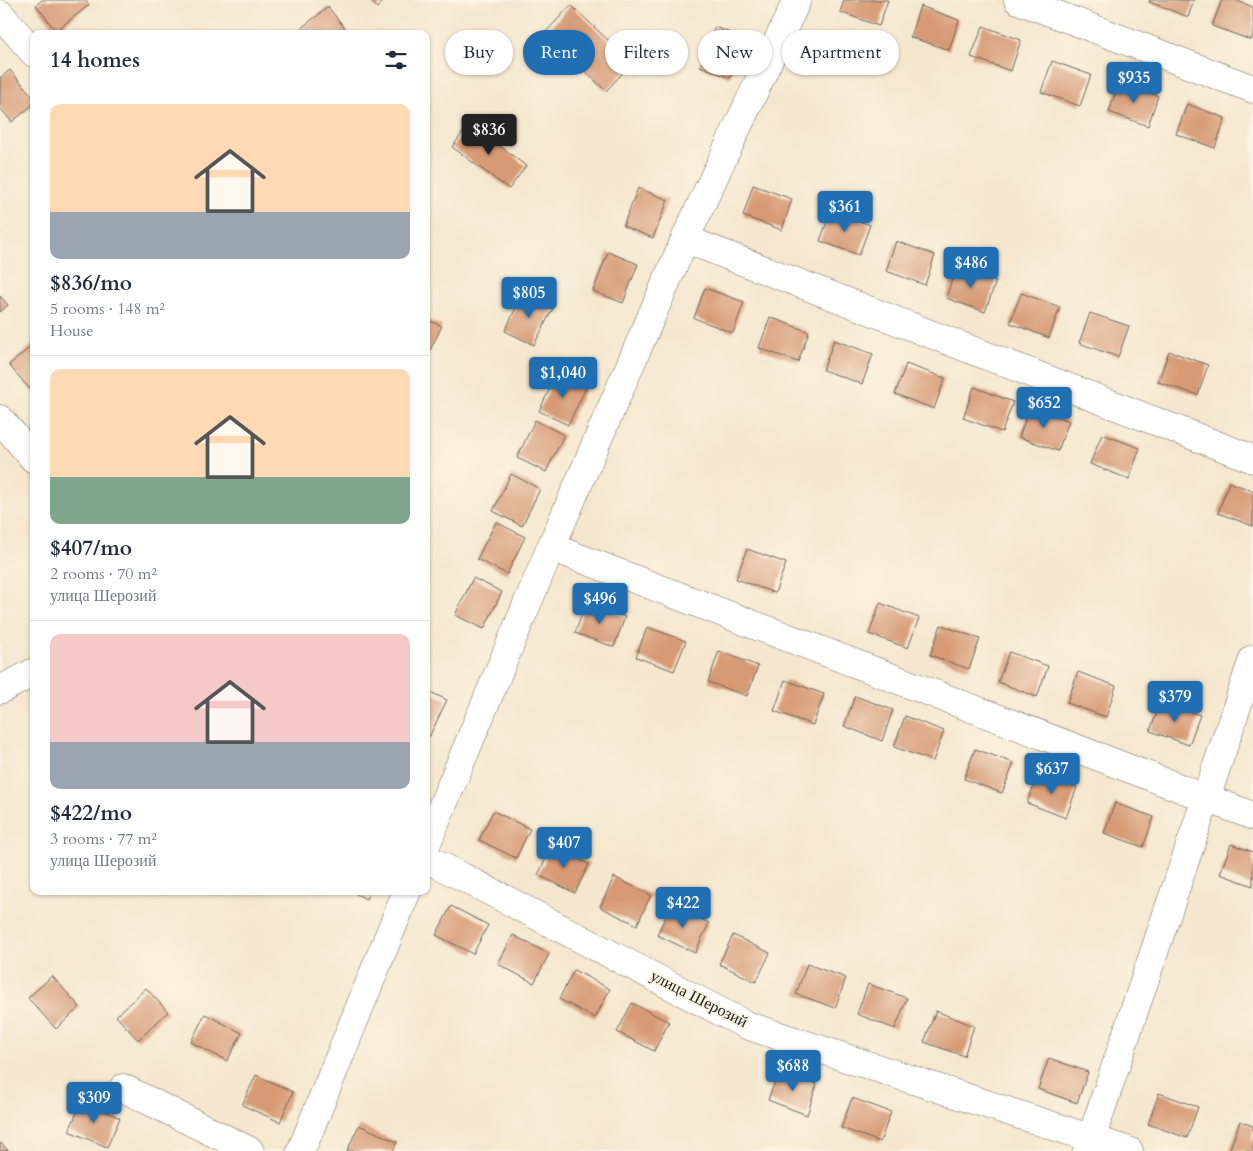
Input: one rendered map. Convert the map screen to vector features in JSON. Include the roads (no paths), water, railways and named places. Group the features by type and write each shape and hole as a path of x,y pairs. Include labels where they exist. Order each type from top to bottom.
{"street":[{"path":"430,835 551,547 685,239 797,0"},
{"path":"1018,0 1253,89"},
{"path":"0,14 30,48"},
{"path":"685,239 1253,459"},
{"path":"0,419 30,454"},
{"path":"551,547 1253,816"},
{"path":"1089,1145 1253,659"},
{"path":"0,690 30,674"},
{"name":"улица Шерозий","path":"430,860 746,1025 1089,1145 1129,1151"},
{"path":"301,1151 405,895"},
{"path":"123,1088 250,1151"}]}
